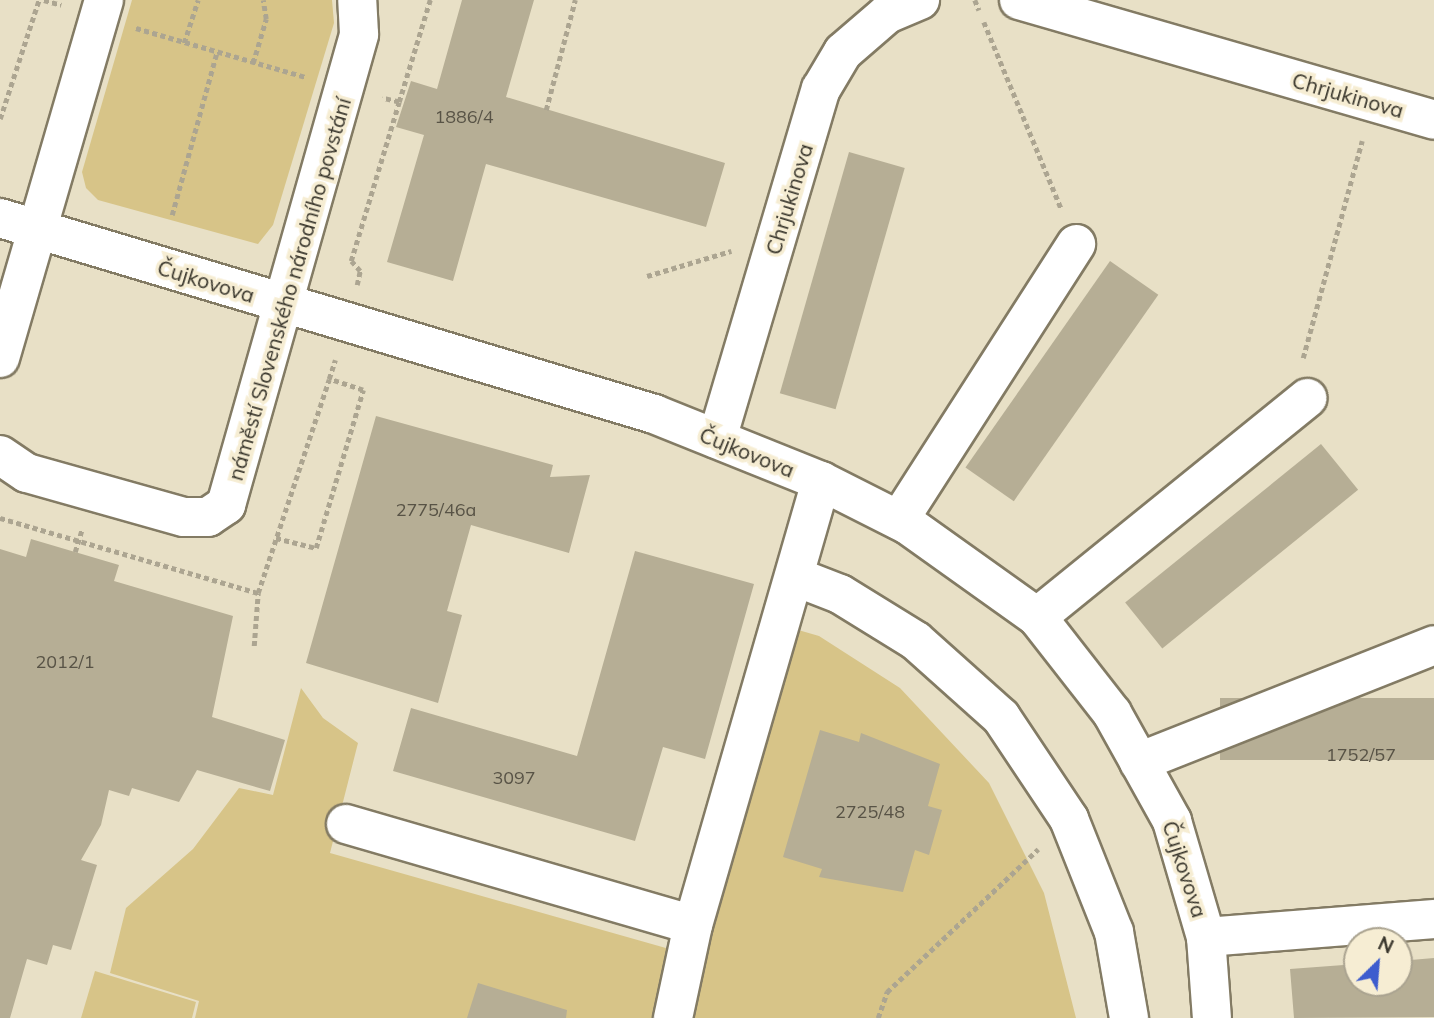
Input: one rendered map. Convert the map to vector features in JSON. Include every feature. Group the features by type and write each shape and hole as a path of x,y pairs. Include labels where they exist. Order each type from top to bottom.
{"street":[{"name":"náměstí Slovenského národního povstání","path":"0,455 27,473 184,517 218,512 231,498 359,34 357,0"},
{"name":"Chrjukinova","path":"717,439 821,89 843,52 887,14 919,0"},
{"name":"Chrjukinova","path":"1019,0 1434,120"},
{"path":"0,358 102,8"},
{"name":"Čujkovova","path":"0,218 286,306 654,414 821,481 899,520 1037,617 1112,713 1172,821 1206,937 1212,1018"},
{"path":"899,520 1076,244"},
{"path":"1037,617 1297,406"},
{"path":"673,1018 693,925 796,577 821,481"},
{"path":"796,577 840,594 926,649 1001,717 1069,819 1114,932 1129,1018"},
{"path":"1139,762 1434,645"},
{"path":"346,824 693,925"},
{"path":"1206,937 1434,919"}],"path":[{"path":"0,118 41,0 102,8 184,43 399,102"},
{"path":"184,43 198,0"},
{"path":"253,63 266,19 263,0"},
{"path":"254,646 258,593 347,324 360,271 351,261 430,0"},
{"path":"546,110 575,0"},
{"path":"975,0 1076,244"},
{"path":"172,215 217,52"},
{"path":"1297,406 1373,102"},
{"path":"647,276 777,238"},
{"path":"276,538 316,548 363,390 329,379"},
{"path":"0,518 258,593"},
{"path":"878,1018 887,992 1069,819"}],"shaded area":[{"path":"132,0 332,0 334,23 273,225 258,244 98,200 86,188 82,172"},
{"path":"781,625 819,636 900,688 989,783 1044,893 1076,1018 195,1018 199,1001 110,973 126,908 193,849 239,788 273,795 301,688 323,718 358,743 330,853 687,954"},
{"path":"95,971 196,1002 192,1018 81,1018"}],"building":[{"path":"462,0 534,0 506,97 725,163 706,227 486,164 453,281 387,262 424,135 396,127 411,81 437,89"},
{"path":"849,152 905,168 836,409 780,393"},
{"path":"1110,261 1158,295 1014,501 965,467"},
{"path":"376,416 553,465 550,477 590,475 569,553 471,525 447,611 462,615 438,703 306,663"},
{"path":"1321,444 1358,490 1162,648 1125,603"},
{"path":"31,539 119,565 114,581 233,616 212,717 285,740 270,791 197,770 179,802 132,788 129,796 109,790 101,825 81,860 97,865 71,950 53,945 47,965 27,959 10,1018 0,1018 0,549 26,557"},
{"path":"635,551 754,584 705,759 663,747 635,841 393,771 411,708 577,756"},
{"path":"1220,698 1434,698 1434,760 1220,760"},
{"path":"820,730 859,742 861,733 940,764 928,806 942,810 929,855 915,850 903,892 819,877 822,869 783,857"},
{"path":"1434,958 1434,1017 1294,1018 1290,969 1343,965 1343,997 1413,997 1413,960"},
{"path":"478,983 567,1010 566,1018 467,1018"}]}
